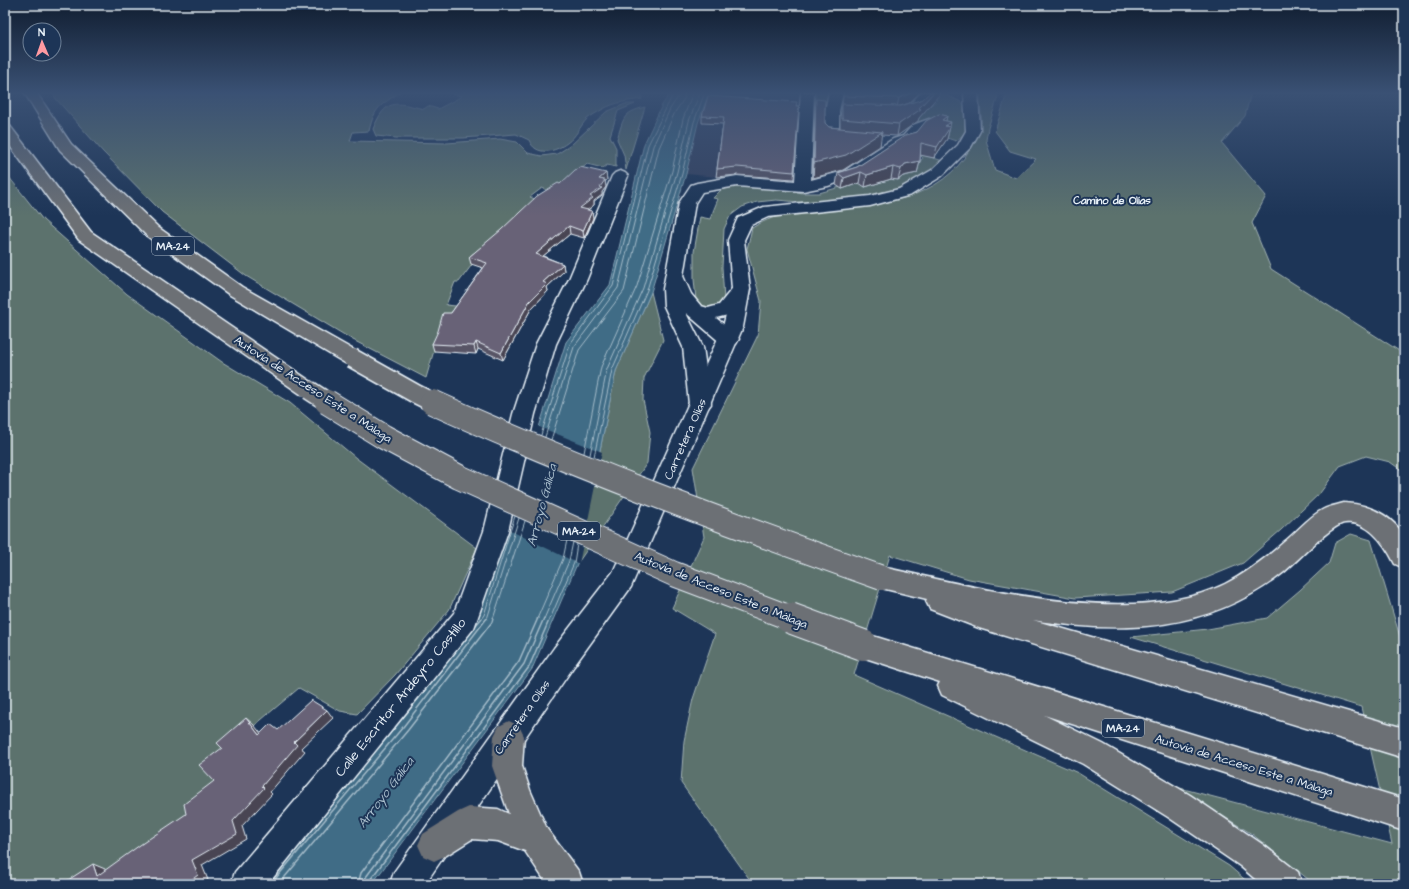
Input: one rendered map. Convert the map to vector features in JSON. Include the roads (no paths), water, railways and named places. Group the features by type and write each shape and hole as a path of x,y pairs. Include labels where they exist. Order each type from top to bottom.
{"highway":[{"name":"Autovía de Acceso Este a Málaga","path":"8,133 85,236 309,390 384,437 459,477 674,574 873,649 1394,812"},
{"name":"MA-24","path":"56,133 65,147 154,232 236,291 416,394 485,426 575,464 695,511 882,578 979,616 1404,743"},
{"path":"882,578 1021,607 1078,614 1124,615 1174,611 1213,601 1251,583 1281,560 1323,522 1333,516 1357,514 1371,519 1384,527 1394,537 1404,557"},
{"path":"873,649 1093,754 1179,806 1251,855 1286,884"},
{"path":"509,736 507,766 516,793 536,840 567,884"},
{"path":"434,845 469,823 498,825 536,840"}],"street":[{"path":"803,186 804,133"},
{"path":"832,133 832,138 871,139 898,142"},
{"path":"700,404 693,347 673,306 672,289 687,203 696,188 737,181 803,186 822,183 849,174 898,142 908,139 913,133"},
{"name":"Carretera Olías","path":"406,884 564,657 622,579 734,327 741,289 736,240 744,222 764,212 870,201 905,192 938,174 964,147 972,133"},
{"name":"Calle Escritor Andeyro Castillo","path":"247,884 465,620 496,531 524,414 546,344 578,279 620,176"},
{"path":"675,274 682,296 694,310 729,339"},
{"path":"694,310 708,314 725,310 741,289"},
{"path":"685,328 698,335 729,339"}],"water":[{"name":"Arroyo Gálica","path":"649,133 696,133 686,174 651,292 616,371 577,564 532,669 372,884 260,884 396,721 480,614 566,342 610,285 644,144"}],"district":[{"name":"Camino de Olías","path":"1112,200"}]}
